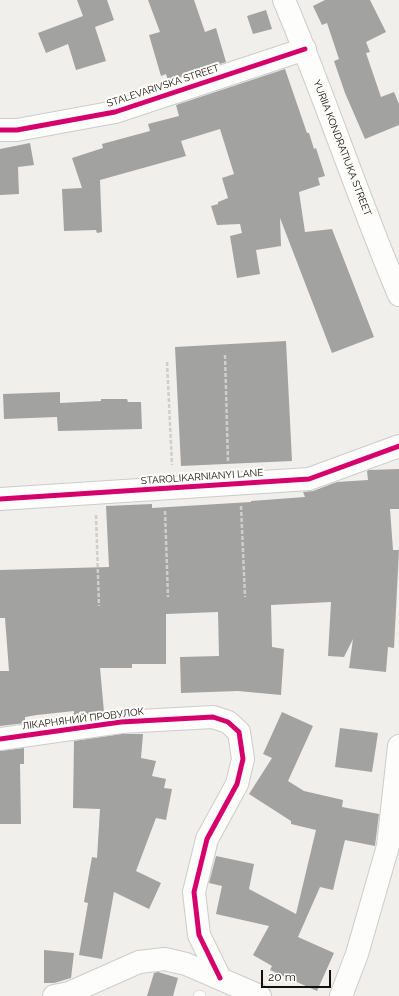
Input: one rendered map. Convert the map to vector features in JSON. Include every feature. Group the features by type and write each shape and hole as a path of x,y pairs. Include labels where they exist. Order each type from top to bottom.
{"street":[{"name":"YURIIA KONDRATIUKA STREET","path":"284,0 305,49 381,253 399,295"},
{"name":"STALEVARIVSKA STREET","path":"0,130 17,130 115,112 305,49"},
{"name":"STAROLIKARNIANYI LANE","path":"0,499 310,479 399,446"},
{"name":"ЛІКАРНЯНИЙ ПРОВУЛОК","path":"0,738 121,722 213,717 228,722 239,732 243,759 237,784 207,839 194,892 199,935 220,978"},
{"path":"341,996 345,990 358,954 388,846 399,746"},
{"path":"54,996 69,993 139,962 165,959 186,964 260,996"}],"path":[{"path":"224,355 245,597"},
{"path":"167,362 171,461 168,597"},
{"path":"95,493 99,606"}],"building":[{"path":"77,0 107,0 114,20 95,27 106,61 76,70 68,44 46,53 38,33 83,16"},
{"path":"148,0 194,0 205,32 216,28 226,62 168,81 166,74 161,76 149,35 160,32"},
{"path":"325,0 370,0 386,32 366,42 370,52 366,53 381,97 394,92 399,104 399,125 365,139 345,93 334,61 339,59 327,23 322,25 313,6"},
{"path":"266,10 272,29 253,34 247,16"},
{"path":"285,69 307,133 309,133 314,149 316,148 325,176 318,178 320,185 299,192 305,232 332,229 374,337 332,353 280,218 281,246 256,250 260,274 237,278 230,236 242,233 240,224 217,225 211,206 228,198 222,178 234,174 220,129 181,141 186,156 100,180 102,232 97,233 96,230 64,231 62,189 82,188 72,158 103,148 102,144 150,131 148,124 179,116 176,105"},
{"path":"30,143 34,165 18,167 19,194 0,195 0,149"},
{"path":"286,341 292,461 181,466 175,347"},
{"path":"60,392 60,403 101,401 101,399 127,399 128,402 141,402 142,429 58,431 57,417 4,419 3,394"},
{"path":"399,469 399,509 390,509 393,550 399,550 394,648 388,647 386,672 349,668 353,639 344,657 328,656 331,602 271,605 272,647 284,649 281,695 238,691 181,693 180,657 219,656 218,612 166,614 166,664 132,664 132,668 100,668 104,712 74,716 74,711 37,715 25,717 25,723 0,726 0,671 9,671 5,618 0,618 0,570 109,567 106,506 152,504 152,508 305,497 303,492 313,491 337,482 368,480 367,471 369,470"},
{"path":"282,712 313,726 288,781 304,791 343,800 342,807 379,814 375,846 345,840 333,890 320,887 298,937 334,953 317,991 270,970 272,966 253,955 269,926 216,914 222,886 209,883 216,856 254,864 249,889 296,914 316,830 291,824 291,821 249,794 272,758 263,754"},
{"path":"340,728 378,733 372,772 335,767"},
{"path":"122,734 143,734 141,758 156,761 152,776 166,779 164,788 172,789 166,820 156,818 136,871 161,883 149,909 114,892 102,959 79,955 88,903 84,902 92,857 97,858 100,809 73,808 74,741"},
{"path":"24,748 24,764 20,764 21,824 0,824 0,751"},
{"path":"44,950 74,953 71,978 54,983 44,983"},
{"path":"158,972 178,978 173,996 147,996 154,973"}],"cycle path":[{"path":"0,130 17,130 115,112 305,49"},
{"path":"0,499 309,479 399,446"},
{"path":"0,739 121,722 213,717 228,722 239,732 243,759 237,784 207,839 194,892 199,935 220,978"}]}
